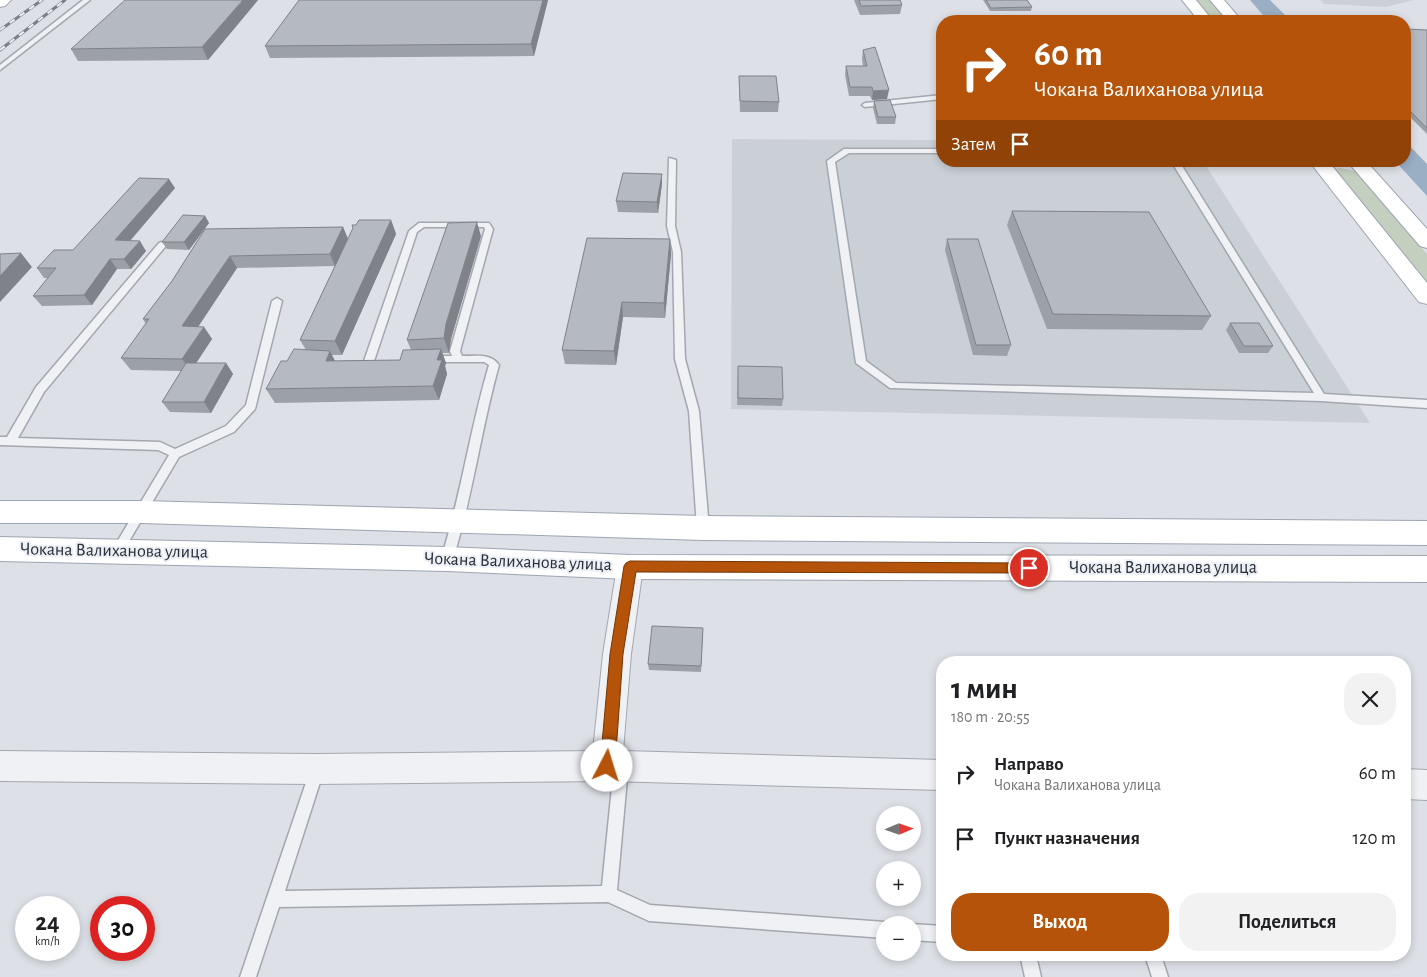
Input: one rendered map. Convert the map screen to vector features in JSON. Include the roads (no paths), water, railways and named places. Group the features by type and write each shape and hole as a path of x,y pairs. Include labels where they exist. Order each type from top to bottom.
{"main road":[{"path":"0,3 4,0"},
{"path":"1189,0 1201,15"},
{"path":"1217,0 1230,15"},
{"path":"1323,167 1427,297"},
{"path":"1361,167 1427,242"},
{"name":"Чокана Валиханова улица","path":"0,512 141,512 703,528 1427,533"},
{"name":"Чокана Валиханова улица","path":"0,549 118,550 630,566 1427,569"}],"street":[{"path":"614,767 617,654 630,566"},
{"path":"0,766 317,769 614,767 936,775"},
{"path":"1411,784 1427,785"}],"lane":[{"path":"0,68 88,0"},
{"path":"865,105 936,98"},
{"path":"936,151 847,151 831,161 861,364 894,386 1321,397 1427,404"},
{"path":"672,160 671,226 677,252 680,359 694,411 703,528"},
{"path":"1179,167 1321,397"},
{"path":"369,361 413,231 422,225 486,226 489,229 455,352 458,358"},
{"path":"5,442 40,390 162,245"},
{"path":"118,550 175,454 230,429 251,406 277,301"},
{"path":"423,359 458,358 491,361 494,365 482,406 478,434 459,521 447,559"},
{"path":"5,442 160,446 175,454"},
{"path":"609,894 614,767"},
{"path":"248,977 317,769"},
{"path":"274,899 609,894 649,913 876,929"},
{"path":"921,933 936,934"},
{"path":"1029,961 1033,977"},
{"path":"1155,961 1160,977"}],"water":[{"path":"1250,0 1270,0 1285,15 1263,15"},
{"path":"1411,147 1427,164 1427,196 1400,167 1411,167"}],"railway":[{"path":"0,30 42,0"},
{"path":"0,50 65,0"}]}
